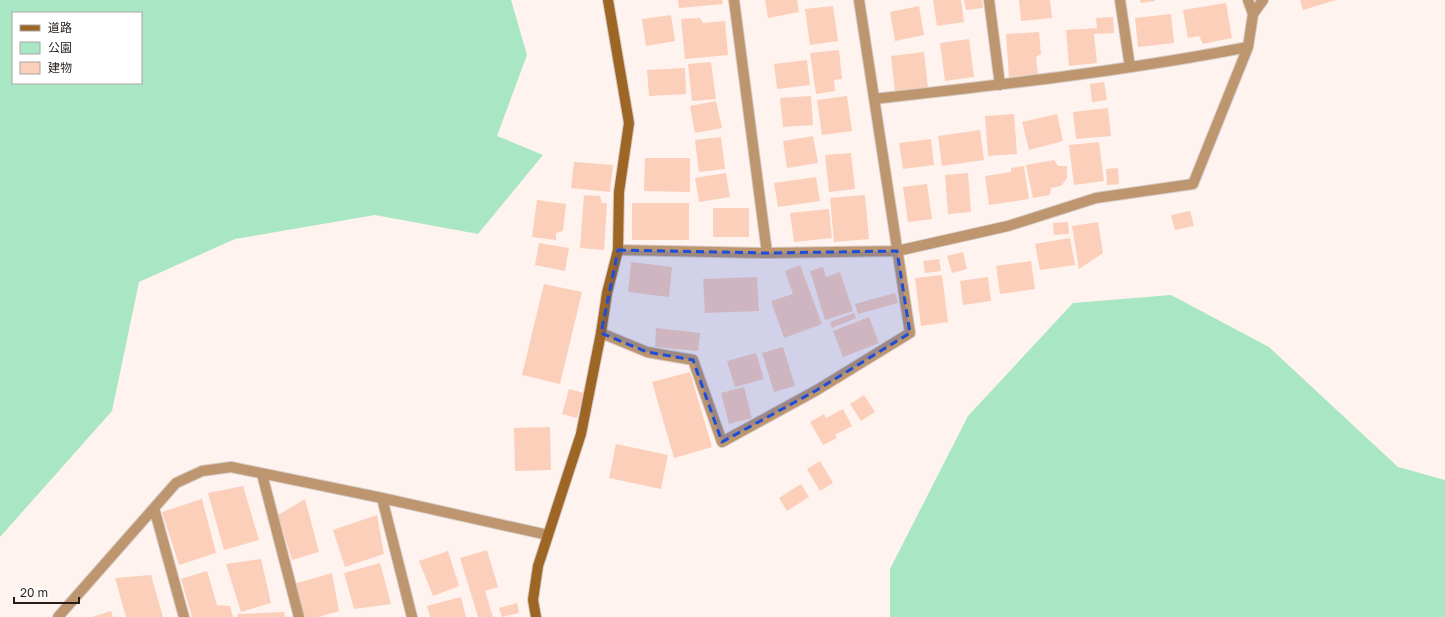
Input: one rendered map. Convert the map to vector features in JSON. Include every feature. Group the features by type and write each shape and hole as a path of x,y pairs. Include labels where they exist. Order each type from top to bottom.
{"street":[{"path":"536,617 533,600 538,566 581,434 601,333 607,292 618,250 619,192 629,123 608,0"},
{"path":"734,0 767,253"},
{"path":"601,333 647,352 692,360 722,442 817,390 910,333 859,0"},
{"path":"989,0 1000,85"},
{"path":"1120,0 1130,67"},
{"path":"1248,0 1253,14"},
{"path":"618,250 767,253 897,250 1008,226 1096,198 1193,184 1248,47 1253,14 1263,0"},
{"path":"874,99 1000,85 1130,67 1248,47"},
{"path":"58,617 67,613 176,483 202,471 231,467 382,498 548,535"},
{"path":"262,474 299,617"},
{"path":"382,498 412,617"},
{"path":"154,508 184,617"}],"highlighted area":[{"path":"618,250 767,253 897,251 910,333 817,390 722,442 693,360 647,352 601,333"}],"green space":[{"path":"0,0 511,0 527,55 497,136 543,155 478,234 375,215 235,239 139,282 112,411 0,537"},
{"path":"1171,295 1269,347 1398,467 1445,480 1445,617 890,617 890,569 968,416 1073,303"}],"building":[{"path":"678,0 722,0 723,4 679,8"},
{"path":"765,0 797,0 799,12 768,18"},
{"path":"933,0 961,0 964,22 937,26"},
{"path":"964,0 982,0 983,8 966,10"},
{"path":"1019,0 1050,0 1052,18 1021,21"},
{"path":"1140,0 1155,0 1155,1 1141,3"},
{"path":"1300,0 1336,0 1303,10"},
{"path":"1226,3 1232,38 1203,44 1199,36 1188,38 1183,10"},
{"path":"833,6 838,41 810,45 805,9"},
{"path":"919,6 924,35 895,41 890,12"},
{"path":"1171,14 1174,43 1138,47 1135,18"},
{"path":"671,15 675,41 646,46 642,19"},
{"path":"1113,17 1114,33 1094,34 1097,63 1069,66 1066,30 1097,28 1096,18"},
{"path":"700,18 703,23 725,21 728,55 685,59 681,19"},
{"path":"1039,32 1041,54 1036,57 1038,75 1009,77 1006,34"},
{"path":"969,39 974,77 945,81 940,43"},
{"path":"839,50 842,79 834,80 835,91 816,94 810,53"},
{"path":"924,52 928,88 895,92 891,56"},
{"path":"807,60 810,85 777,89 774,64"},
{"path":"711,62 716,99 692,101 688,64"},
{"path":"685,68 686,94 649,96 647,70"},
{"path":"1104,82 1107,100 1092,102 1090,84"},
{"path":"811,96 813,125 783,127 780,98"},
{"path":"847,96 852,131 822,135 817,100"},
{"path":"716,101 722,128 695,133 690,106"},
{"path":"1108,108 1111,136 1076,139 1073,112"},
{"path":"1014,114 1017,154 988,156 985,116"},
{"path":"1057,114 1063,141 1029,150 1022,122"},
{"path":"980,130 984,160 942,166 938,136"},
{"path":"813,136 818,163 787,168 783,141"},
{"path":"721,137 725,169 699,172 695,140"},
{"path":"931,139 934,165 903,169 899,143"},
{"path":"1099,142 1104,181 1074,185 1069,145"},
{"path":"851,153 855,189 829,192 825,155"},
{"path":"645,158 690,158 690,192 644,191"},
{"path":"1054,160 1058,166 1067,166 1067,178 1061,186 1051,188 1050,195 1033,198 1026,165"},
{"path":"574,162 613,165 610,192 571,188"},
{"path":"1024,166 1029,199 989,205 985,176 1011,172 1011,168"},
{"path":"1118,168 1119,184 1107,185 1106,169"},
{"path":"726,173 730,197 699,202 695,178"},
{"path":"968,173 971,212 948,214 945,175"},
{"path":"816,177 820,201 778,207 774,183"},
{"path":"927,184 932,219 908,222 903,187"},
{"path":"584,195 600,196 602,203 607,203 604,250 580,248"},
{"path":"865,195 869,239 834,242 830,198"},
{"path":"537,200 566,204 563,231 556,233 556,240 532,237"},
{"path":"632,203 689,203 689,240 632,240"},
{"path":"713,208 749,208 749,237 713,237"},
{"path":"829,209 832,238 794,242 790,213"},
{"path":"1190,211 1194,226 1175,230 1171,215"},
{"path":"1068,222 1069,234 1054,235 1053,223"},
{"path":"1098,222 1103,253 1079,269 1072,226"},
{"path":"1070,238 1075,265 1040,270 1035,244"},
{"path":"539,243 569,248 565,271 535,265"},
{"path":"963,252 967,269 952,273 947,256"},
{"path":"939,259 941,271 925,273 923,261"},
{"path":"1031,261 1035,289 1000,294 996,266"},
{"path":"631,262 672,267 669,297 628,292"},
{"path":"800,265 822,324 784,338 771,301 793,294 785,271"},
{"path":"823,267 826,277 840,272 853,311 825,320 810,271"},
{"path":"942,275 948,322 921,326 915,278"},
{"path":"757,277 759,311 705,313 703,279"},
{"path":"988,277 991,301 963,305 960,281"},
{"path":"544,284 582,292 560,384 522,375"},
{"path":"895,293 898,303 858,314 855,304"},
{"path":"854,313 856,318 832,328 830,322"},
{"path":"869,317 879,343 843,357 833,331"},
{"path":"656,328 700,333 698,351 655,347"},
{"path":"783,347 795,386 774,392 762,353"},
{"path":"756,353 764,379 735,387 727,361"},
{"path":"690,372 712,447 674,458 652,382"},
{"path":"744,387 752,418 729,424 721,393"},
{"path":"569,389 584,393 577,418 562,414"},
{"path":"864,395 875,412 861,421 850,404"},
{"path":"843,409 852,426 835,435 837,438 823,445 810,422 824,414 826,418"},
{"path":"550,427 551,470 515,471 514,428"},
{"path":"616,444 668,455 661,489 609,478"},
{"path":"820,461 833,483 820,491 807,469"},
{"path":"801,484 809,497 787,511 779,498"},
{"path":"243,486 259,540 224,550 208,493"},
{"path":"202,499 216,553 179,565 162,512"},
{"path":"305,499 319,552 292,560 278,515"},
{"path":"377,515 384,554 345,567 333,530"},
{"path":"487,550 498,587 485,591 493,617 478,617 460,558"},
{"path":"448,551 459,586 433,596 419,561"},
{"path":"261,559 271,603 241,612 226,564"},
{"path":"380,563 391,604 354,609 344,573"},
{"path":"207,571 217,605 230,606 233,617 192,617 181,579"},
{"path":"332,573 339,611 319,617 305,617 294,584"},
{"path":"151,575 163,617 126,617 115,578"},
{"path":"461,597 466,617 430,617 427,606"},
{"path":"517,603 519,613 502,617 499,608"},
{"path":"111,611 113,617 92,617"},
{"path":"284,612 285,617 238,617 237,614"}]}
